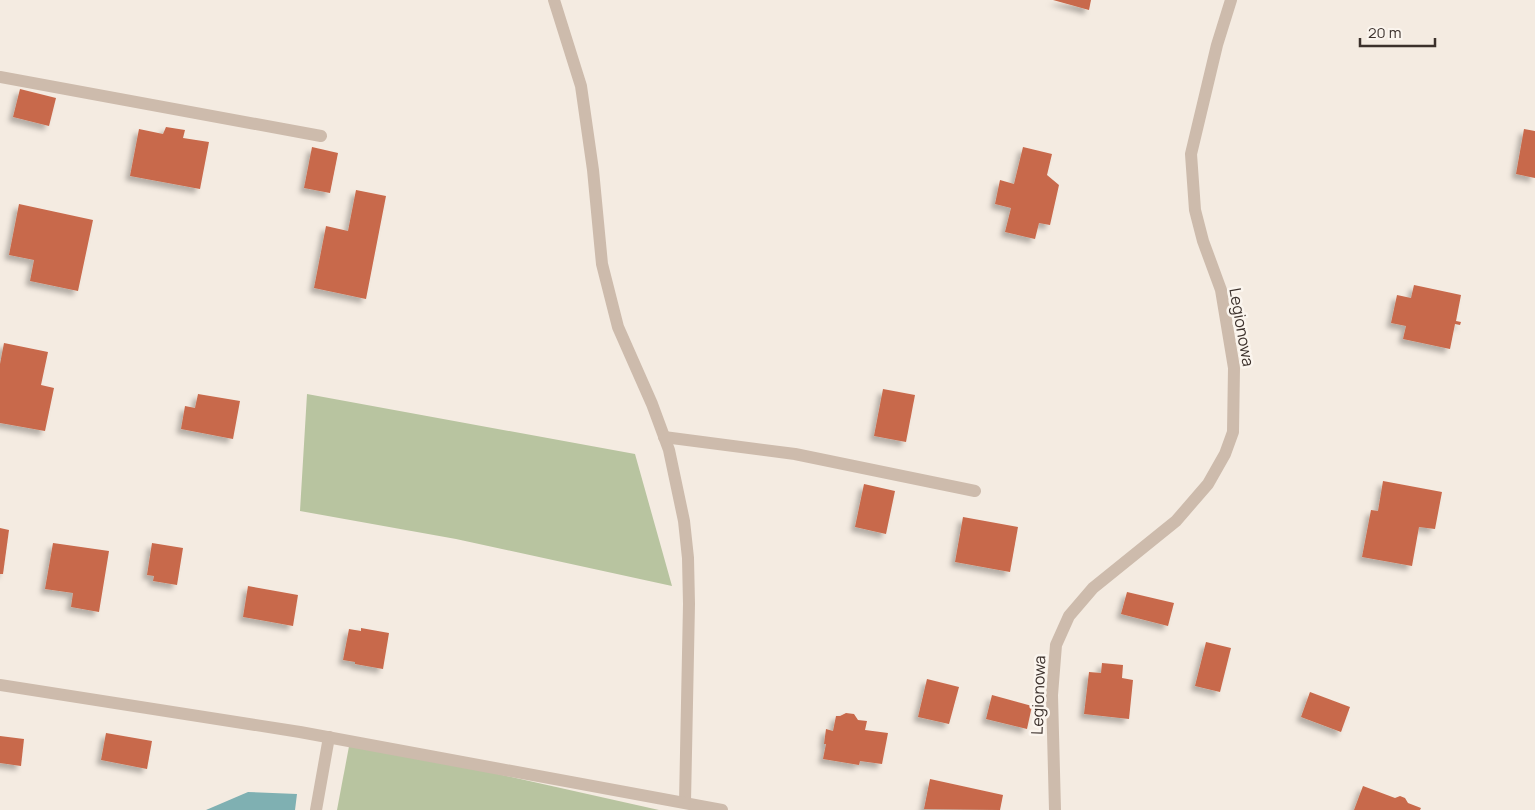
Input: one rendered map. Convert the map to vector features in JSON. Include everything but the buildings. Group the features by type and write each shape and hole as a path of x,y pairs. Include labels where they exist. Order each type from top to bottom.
{"street":[{"path":"554,0 581,86 593,170 604,273 618,328 652,404 669,450 684,521 688,558 689,604 685,802"},
{"name":"Legionowa","path":"1055,810 1052,695 1056,645 1069,616 1093,588 1176,521 1208,484 1225,454 1233,432 1234,368 1221,290 1203,242 1195,210 1191,154 1217,45 1231,0"},
{"path":"0,77 321,136"},
{"path":"664,437 795,454 975,491"},
{"path":"0,685 329,737 722,810"},
{"path":"316,810 329,737"}],"green space":[{"path":"307,394 635,454 672,586 456,539 300,511"},
{"path":"350,741 659,810 337,810"}],"water":[{"path":"248,792 297,794 295,810 206,810"}]}
